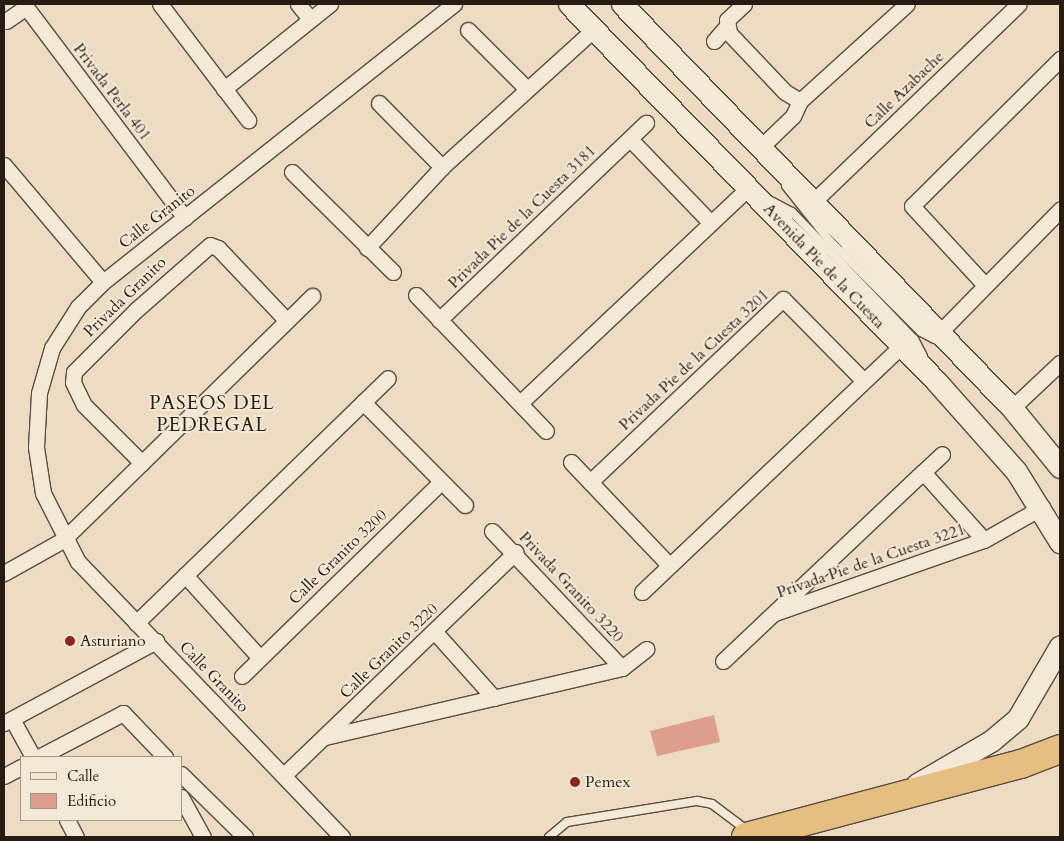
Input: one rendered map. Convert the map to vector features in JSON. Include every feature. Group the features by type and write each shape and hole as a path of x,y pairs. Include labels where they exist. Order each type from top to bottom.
{"highway":[{"path":"750,836 869,806 1060,750"}],"main road":[{"name":"Avenida Pie de la Cuesta","path":"570,4 936,381 1042,507 1060,542"},
{"path":"622,4 762,146 1012,408 1060,467"},
{"path":"869,806 934,776 991,741 1018,718 1060,646"}],"street":[{"path":"160,4 248,120"},
{"path":"298,4 310,20"},
{"path":"224,88 330,4"},
{"name":"Calle Granito","path":"342,837 285,774 78,562 63,540 41,484 36,447 39,393 52,348 78,307 104,282 454,4"},
{"path":"714,41 726,27 727,20 744,4"},
{"path":"762,146 793,116 800,101 906,4"},
{"name":"Calle Azabache","path":"814,201 1019,4"},
{"name":"Privada Perla 401","path":"6,22 26,7 184,218"},
{"path":"726,27 785,92 800,101"},
{"path":"367,248 442,166 525,87 594,29"},
{"path":"468,30 525,87"},
{"path":"984,284 912,206 1060,59"},
{"path":"379,103 442,166"},
{"name":"Privada Pie de la Cuesta 3181","path":"439,320 646,123"},
{"path":"630,140 709,221"},
{"path":"4,165 104,282"},
{"path":"292,172 393,272"},
{"path":"520,403 709,221 748,188"},
{"path":"939,333 984,284 1060,210"},
{"name":"Privada Granito","path":"142,463 84,404 73,382 74,372 136,310 210,245 218,248 287,321"},
{"path":"416,295 546,431"},
{"path":"4,573 63,540 312,296"},
{"name":"Privada Pie de la Cuesta 3201","path":"590,482 783,299 862,379"},
{"path":"642,592 862,379 902,345"},
{"path":"1012,408 1058,372"},
{"path":"136,623 388,378"},
{"path":"363,402 465,506"},
{"name":"Privada Pie de la Cuesta 3221","path":"723,661 769,615 942,454"},
{"path":"571,462 669,565"},
{"name":"Privada Pie de la Cuesta 3221","path":"923,472 984,540"},
{"name":"Calle Granito 3200","path":"242,676 441,482"},
{"name":"Privada Pie de la Cuesta 3221","path":"769,615 984,540 1042,507"},
{"name":"Privada Granito 3220","path":"492,531 516,552 622,668"},
{"name":"Calle Granito 3220","path":"285,774 516,552"},
{"path":"185,575 259,658"},
{"path":"434,631 494,698"},
{"path":"32,756 8,721 156,641"},
{"name":"Privada Granito 3220","path":"325,736 622,668 646,649"},
{"path":"41,756 123,713 161,754"},
{"path":"4,776 20,768"},
{"path":"182,775 245,837"},
{"path":"182,799 202,837"},
{"path":"68,821 76,837"}],"lane":[{"path":"762,146 799,208 829,240 921,332 957,352"},
{"path":"748,188 792,212 914,339 936,381"},
{"path":"549,837 567,822 696,801 712,804 750,836"}],"building":[{"path":"714,715 720,742 657,756 650,731"}],"place":[{"name":"Asturiano","path":"70,641"},
{"name":"Pemex","path":"575,782"}],"district":[{"name":"PASEOS DEL PEDREGAL","path":"212,415"}]}
